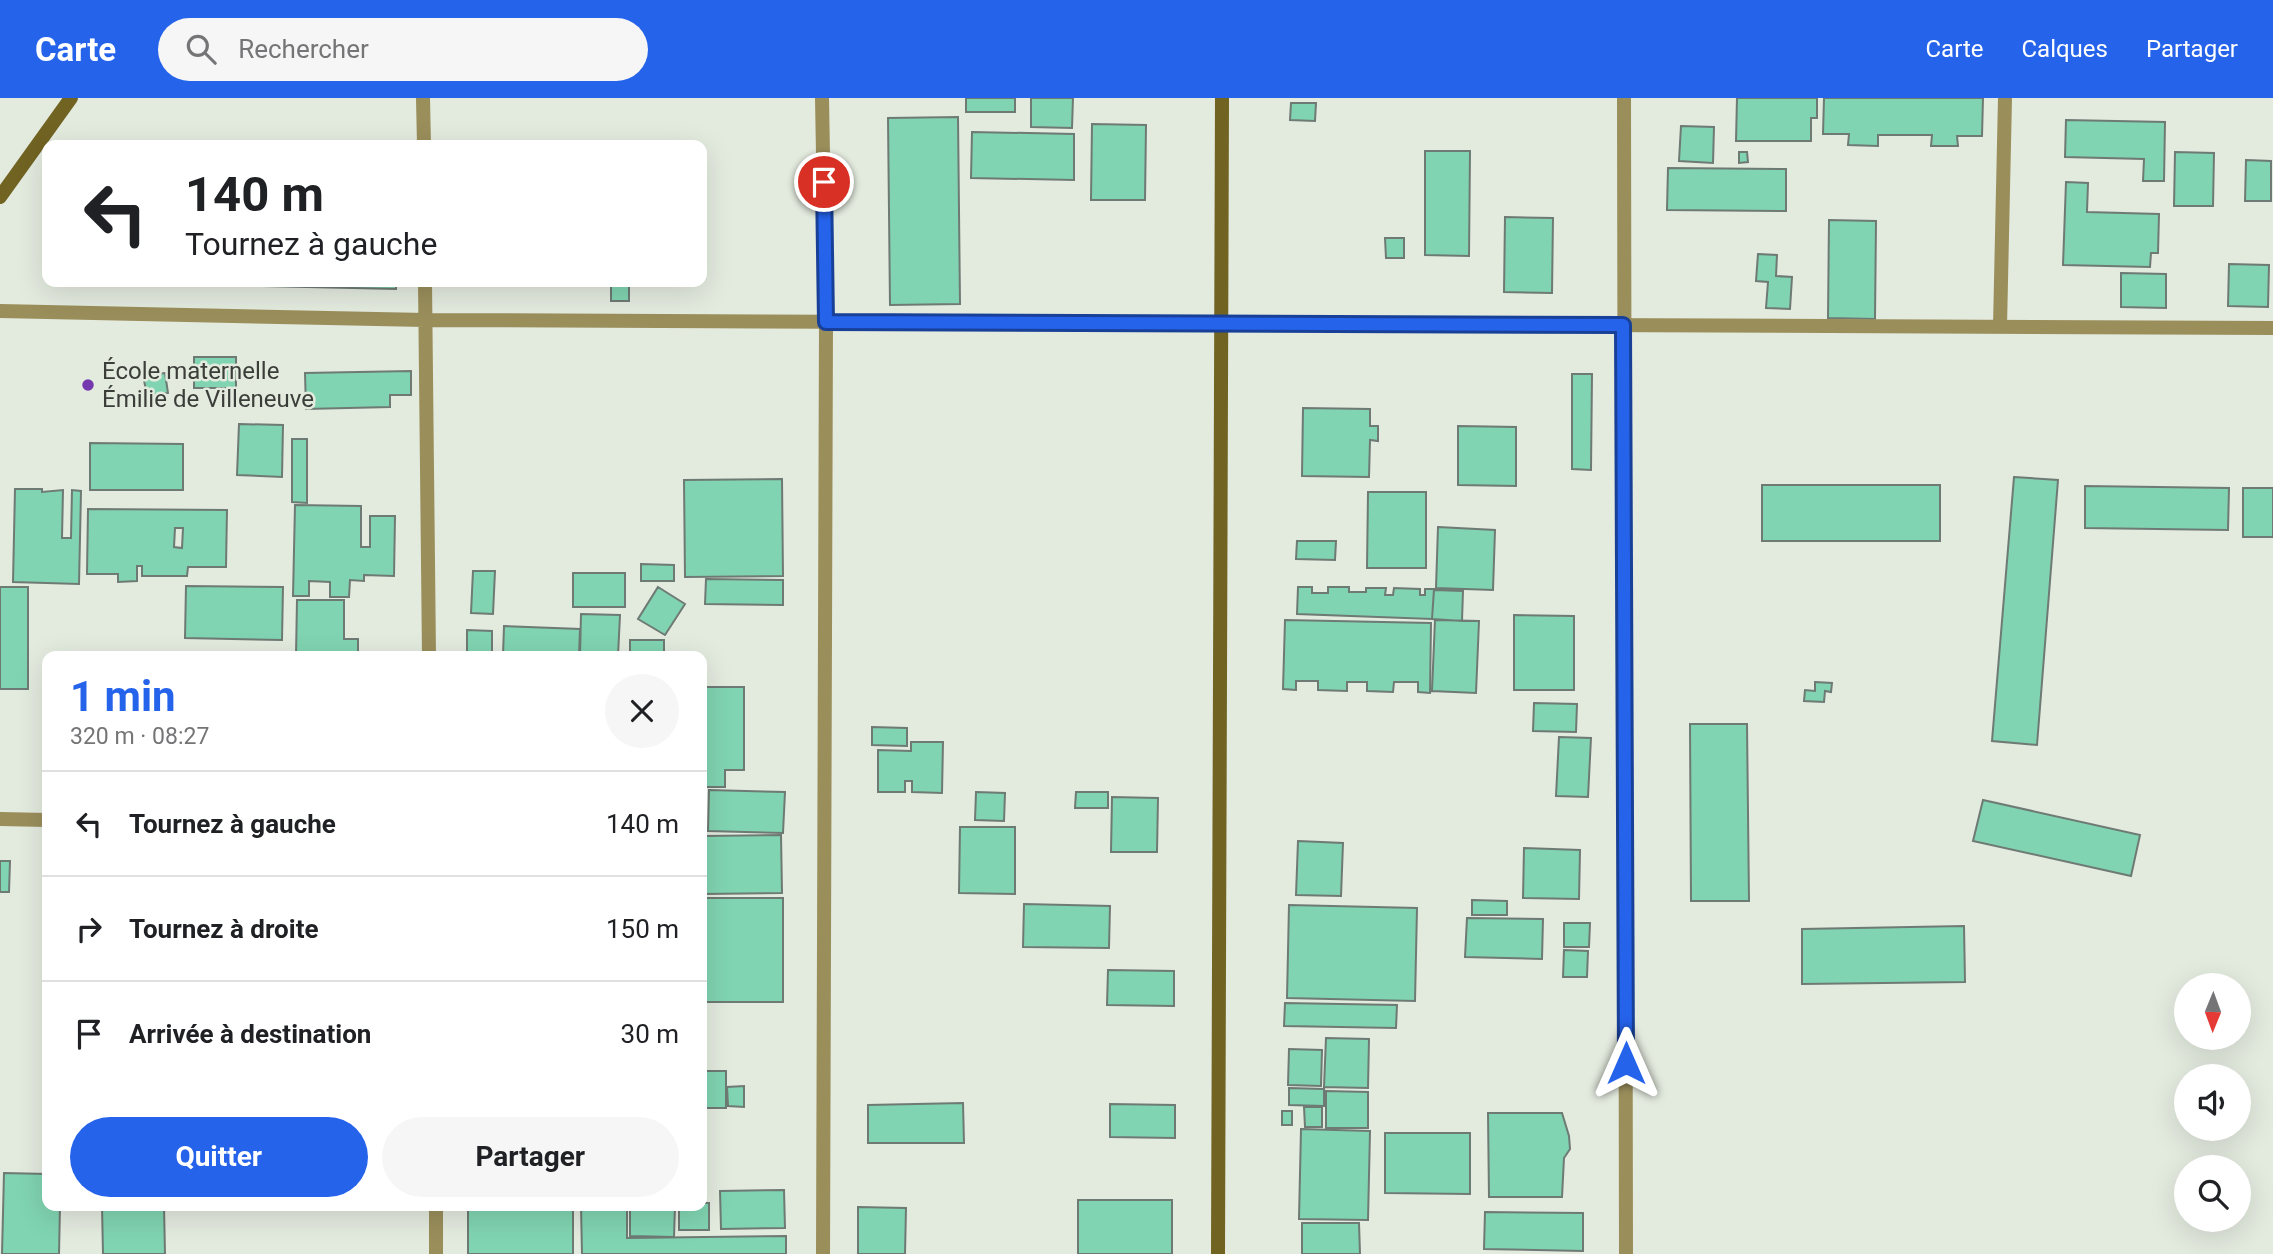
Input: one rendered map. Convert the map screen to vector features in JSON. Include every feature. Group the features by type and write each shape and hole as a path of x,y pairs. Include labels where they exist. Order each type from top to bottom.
{"street":[{"path":"0,197 71,98"},
{"path":"423,98 424,140"},
{"path":"822,98 826,322 822,1254"},
{"path":"1218,1254 1222,98"},
{"path":"1624,98 1626,1254"},
{"path":"2000,327 2005,98"},
{"path":"425,287 429,651"},
{"path":"0,311 425,320 2273,328"},
{"path":"0,819 42,820"},
{"path":"436,1211 436,1254"}],"building":[{"path":"966,98 1015,98 1015,112 966,112"},
{"path":"1031,98 1073,98 1072,128 1031,127"},
{"path":"1737,98 1817,98 1817,118 1811,118 1811,141 1736,141"},
{"path":"1824,98 1983,98 1982,136 1957,136 1958,146 1931,146 1932,135 1878,135 1878,146 1848,145 1849,134 1823,134"},
{"path":"1291,103 1316,103 1315,121 1290,120"},
{"path":"958,117 960,304 890,305 888,118"},
{"path":"2066,120 2165,122 2164,181 2143,181 2144,159 2065,157"},
{"path":"1092,124 1146,125 1145,200 1091,200"},
{"path":"1681,126 1714,127 1713,163 1679,161"},
{"path":"972,132 1074,134 1074,180 971,178"},
{"path":"1425,151 1470,151 1469,256 1425,255"},
{"path":"1739,152 1747,152 1748,162 1739,163"},
{"path":"2175,152 2214,153 2213,206 2174,206"},
{"path":"2246,160 2271,161 2271,201 2245,201"},
{"path":"1668,168 1786,169 1786,211 1667,210"},
{"path":"2066,182 2088,183 2087,212 2159,214 2158,253 2151,253 2150,267 2063,265"},
{"path":"1505,217 1553,218 1552,293 1504,292"},
{"path":"1829,220 1876,221 1875,319 1828,318"},
{"path":"1385,238 1404,238 1404,258 1386,258"},
{"path":"1758,254 1777,255 1776,276 1792,277 1790,309 1766,308 1768,282 1756,281"},
{"path":"2229,264 2269,265 2268,307 2228,306"},
{"path":"2121,273 2166,274 2166,308 2121,307"},
{"path":"307,287 396,287 396,289"},
{"path":"611,287 629,287 629,301 611,301"},
{"path":"194,357 236,357 236,388 194,388"},
{"path":"411,371 411,395 390,395 390,407 306,409 305,373"},
{"path":"165,373 168,393 147,396 143,375"},
{"path":"1572,374 1592,374 1591,470 1572,469"},
{"path":"1303,408 1370,409 1370,426 1378,426 1378,441 1370,440 1369,477 1302,476"},
{"path":"239,424 283,425 282,477 237,475"},
{"path":"1458,426 1516,427 1516,486 1458,485"},
{"path":"292,439 307,439 307,503 292,502"},
{"path":"90,443 183,444 183,490 90,490"},
{"path":"2014,477 2058,480 2037,745 1992,741"},
{"path":"782,479 783,576 685,577 684,480"},
{"path":"1762,485 1940,485 1940,541 1762,541"},
{"path":"2085,486 2229,488 2228,530 2085,528"},
{"path":"2243,488 2273,488 2273,537 2243,537"},
{"path":"15,489 42,489 42,492 63,490 62,538 71,538 72,490 81,491 79,584 13,582"},
{"path":"1368,492 1426,492 1426,568 1367,568"},
{"path":"295,505 361,506 361,547 370,547 370,516 395,516 394,576 364,575 364,581 350,580 349,597 330,597 330,582 309,581 309,596 293,596"},
{"path":"88,509 227,510 226,567 188,567 187,576 142,576 142,566 137,566 137,581 118,582 118,574 87,574","holes":["175,528 183,528 182,548 174,547"]},
{"path":"1438,527 1495,530 1493,590 1436,588"},
{"path":"1297,541 1336,541 1335,560 1296,559"},
{"path":"641,564 674,565 674,581 641,581"},
{"path":"473,571 495,571 493,614 471,613"},
{"path":"573,573 625,573 625,607 573,607"},
{"path":"706,579 783,580 783,605 705,604"},
{"path":"186,586 283,587 282,640 185,638"},
{"path":"0,587 28,587 28,689 0,689"},
{"path":"658,587 685,604 665,635 638,619"},
{"path":"1298,587 1312,587 1312,593 1328,593 1328,587 1349,587 1349,592 1366,592 1366,588 1386,588 1385,595 1393,595 1394,588 1420,589 1420,595 1425,595 1425,589 1434,589 1432,619 1297,614"},
{"path":"1434,590 1463,591 1462,621 1432,619"},
{"path":"297,600 344,600 344,639 358,639 358,651 296,651"},
{"path":"581,614 620,615 618,651 580,651"},
{"path":"1514,615 1574,616 1574,690 1514,690"},
{"path":"1285,620 1431,623 1430,693 1418,692 1418,682 1394,682 1393,692 1367,691 1367,682 1347,682 1347,691 1318,690 1318,681 1296,681 1296,690 1283,689"},
{"path":"1435,620 1479,621 1476,693 1432,691"},
{"path":"504,626 580,629 579,651 503,651"},
{"path":"467,630 492,631 492,651 467,651"},
{"path":"630,640 664,640 664,651 630,651"},
{"path":"1815,682 1832,683 1831,692 1825,691 1824,702 1804,701 1805,690 1815,691"},
{"path":"707,687 744,687 744,770 725,770 725,787 707,787"},
{"path":"1534,703 1577,704 1576,732 1533,731"},
{"path":"1690,724 1747,724 1749,901 1691,901"},
{"path":"872,727 907,728 907,746 872,745"},
{"path":"1559,737 1591,738 1588,797 1556,796"},
{"path":"911,742 943,742 942,793 912,792 912,781 905,781 905,792 878,792 878,750 911,751"},
{"path":"709,790 785,792 783,833 708,831"},
{"path":"976,792 1005,793 1004,821 975,820"},
{"path":"1076,792 1108,792 1108,808 1075,808"},
{"path":"1112,797 1158,798 1157,852 1111,852"},
{"path":"1983,800 2140,835 2131,876 1973,841"},
{"path":"960,827 1015,827 1015,894 959,893"},
{"path":"781,835 782,893 707,894 707,836"},
{"path":"1298,841 1343,843 1341,896 1296,895"},
{"path":"1524,848 1580,850 1579,899 1523,898"},
{"path":"0,861 10,861 9,892 0,892"},
{"path":"707,898 783,898 783,1002 707,1002"},
{"path":"1472,900 1507,901 1507,915 1472,915"},
{"path":"1024,904 1110,906 1109,948 1023,947"},
{"path":"1289,905 1417,908 1415,1001 1287,998"},
{"path":"1467,918 1543,919 1542,959 1465,957"},
{"path":"1564,923 1590,923 1589,947 1564,947"},
{"path":"1964,926 1965,982 1802,984 1802,929"},
{"path":"1564,950 1588,951 1587,977 1563,977"},
{"path":"1108,970 1174,971 1174,1006 1107,1005"},
{"path":"1285,1003 1397,1005 1396,1028 1284,1026"},
{"path":"1326,1038 1369,1039 1368,1088 1324,1087"},
{"path":"1289,1049 1322,1050 1321,1086 1288,1085"},
{"path":"707,1071 726,1071 726,1108 707,1108"},
{"path":"744,1086 744,1107 728,1106 727,1087"},
{"path":"1289,1088 1324,1089 1324,1106 1289,1105"},
{"path":"1326,1091 1368,1092 1368,1128 1326,1128"},
{"path":"963,1103 964,1143 868,1143 868,1105"},
{"path":"1110,1104 1175,1105 1175,1138 1110,1137"},
{"path":"1304,1107 1322,1107 1322,1127 1305,1127"},
{"path":"1282,1111 1292,1111 1292,1125 1282,1125"},
{"path":"1488,1113 1562,1113 1570,1149 1564,1158 1562,1197 1489,1197"},
{"path":"1301,1129 1370,1131 1368,1220 1299,1219"},
{"path":"1385,1133 1470,1133 1470,1194 1385,1193"},
{"path":"4,1173 42,1174 42,1211 60,1211 59,1254 2,1254"},
{"path":"784,1190 785,1228 721,1229 720,1191"},
{"path":"1078,1200 1172,1200 1172,1254 1078,1254"},
{"path":"709,1203 709,1230 679,1230 679,1211 707,1211"},
{"path":"858,1207 906,1208 905,1254 858,1254"},
{"path":"102,1211 164,1211 165,1254 103,1254"},
{"path":"468,1211 573,1211 573,1254 468,1254"},
{"path":"581,1211 627,1211 627,1238 786,1236 786,1254 582,1254"},
{"path":"630,1211 675,1211 674,1237 630,1236"},
{"path":"1485,1212 1583,1213 1583,1251 1484,1249"},
{"path":"1302,1223 1359,1223 1360,1254 1302,1254"}],"place":[{"name":"École maternelle Émilie de Villeneuve","path":"88,385"}],"route":[{"path":"824,182 826,322 1623,325 1626,1063"}]}
